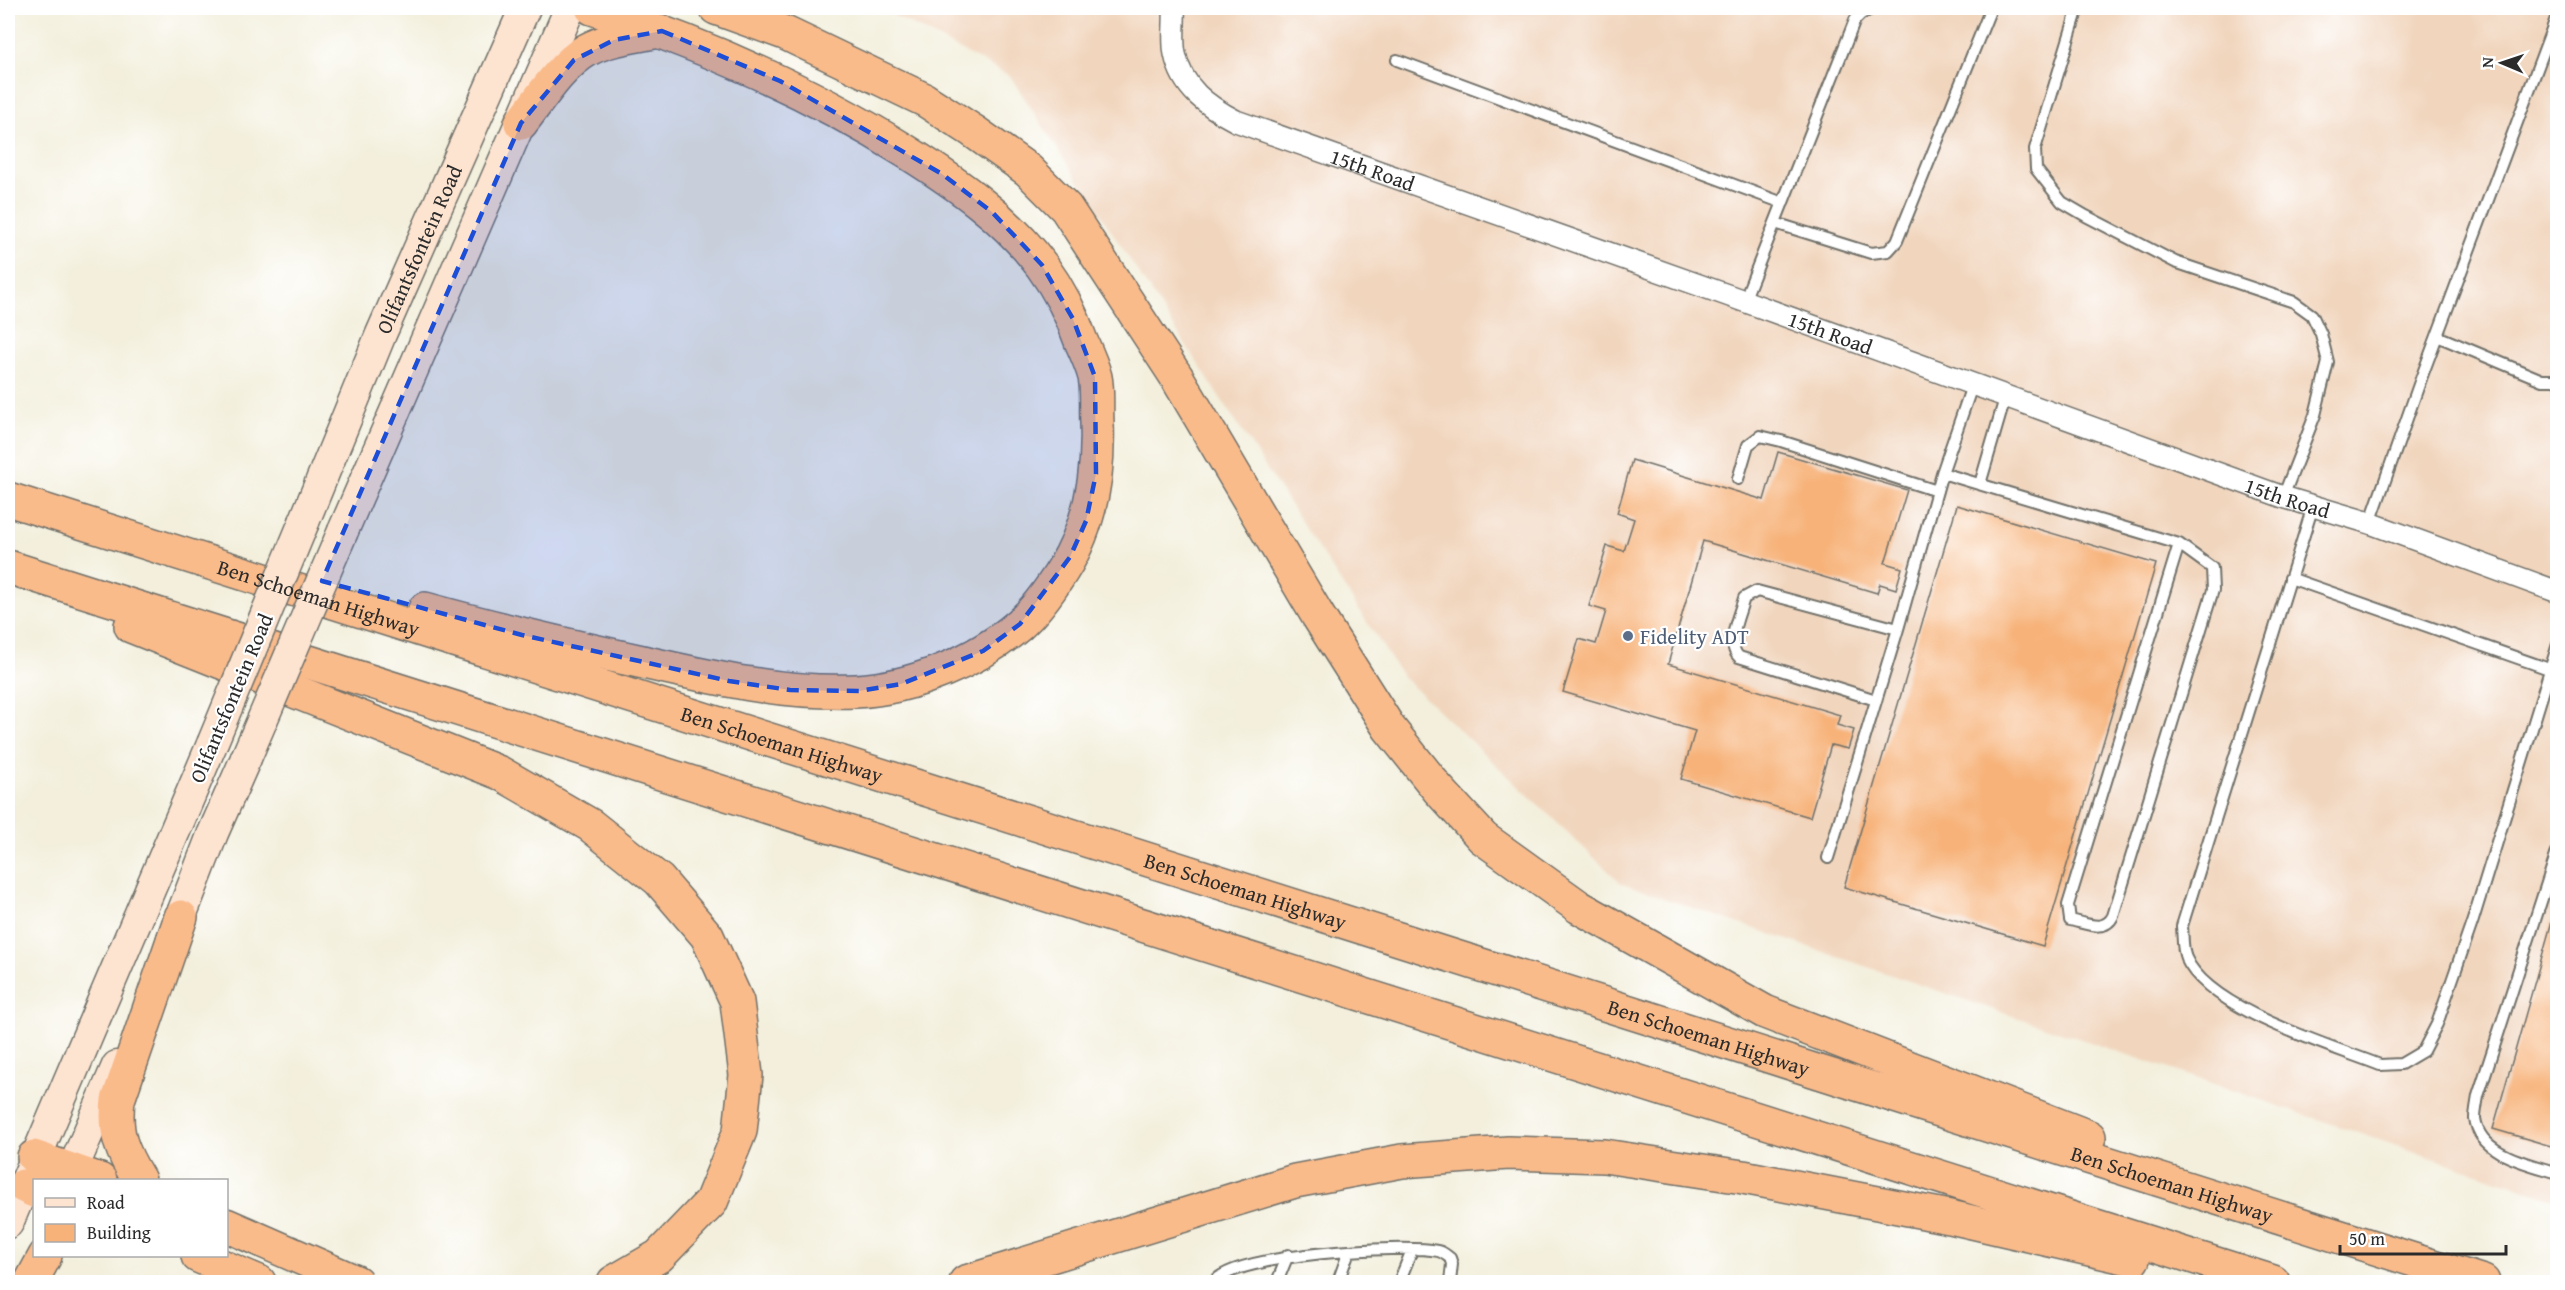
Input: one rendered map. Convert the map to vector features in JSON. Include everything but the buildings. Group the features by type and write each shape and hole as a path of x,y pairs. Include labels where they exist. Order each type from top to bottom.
{"highway":[{"path":"8,495 522,635 729,681 790,690 859,691 900,684 937,672 983,651 1020,624 1049,590 1070,557 1086,520 1096,474 1095,376 1073,319 1042,265 992,212 942,174 871,130 780,81 662,31 592,8"},
{"path":"716,8 785,33 925,100 1028,170 1066,208 1176,376 1318,616 1389,728 1438,789 1483,838 1579,907 1765,1012 2395,1254"},
{"path":"521,123 573,60 589,49 614,40 662,31"},
{"name":"Ben Schoeman Highway","path":"8,499 2483,1282"},
{"path":"8,567 2273,1282"},
{"path":"8,578 500,773 590,825 659,880 707,936 737,1002 746,1075 740,1131 711,1202 659,1256 614,1282"},
{"path":"139,1179 120,1145 115,1123 118,1100 181,917"},
{"path":"966,1282 1295,1181 1402,1161 1508,1153 1604,1155 1743,1177 1950,1217 2237,1282"},
{"path":"30,1178 80,1178"},
{"path":"228,1226 356,1282"},
{"path":"31,1282 44,1257"},
{"path":"200,1257 259,1282"}],"main road":[{"name":"Olifantsfontein Road","path":"8,1223 30,1178 381,334 525,8"},
{"name":"Olifantsfontein Road","path":"80,1178 213,833 570,8"},
{"path":"26,1282 37,1257"}],"street":[{"name":"15th Road","path":"1174,8 1175,53 1182,75 1193,92 1210,107 1236,121 1973,383 2283,497 2370,523 2558,592"}],"lane":[{"path":"1744,301 1855,20 1873,8"},
{"path":"1775,223 1871,253 1888,250 1897,241 1991,8"},
{"path":"2078,8 2035,149 2036,169 2062,202 2085,216 2175,262 2294,302 2312,315 2321,334 2328,362 2314,415 2283,497"},
{"path":"2370,523 2437,336 2558,13"},
{"path":"1397,60 1783,203"},
{"path":"2437,336 2542,380 2558,380"},
{"path":"1828,858 1898,629 1942,473 1973,383"},
{"path":"1980,484 2006,395"},
{"path":"1738,479 1748,445 1760,436 1937,491"},
{"path":"1942,473 2179,544 2212,568 2213,590 2113,916 2110,923 2103,927 2070,920 2068,905 2179,544"},
{"path":"2313,506 2182,926 2185,957 2203,984 2245,1012 2380,1065 2401,1064 2423,1052 2437,1024 2474,920 2558,644"},
{"path":"2290,578 2549,669"},
{"path":"1876,700 1739,657 1733,651 1732,643 1744,598 1757,591 1898,629"},
{"path":"2558,849 2478,1096 2475,1120 2486,1143 2511,1158 2558,1173"},
{"path":"1399,1282 1412,1250"},
{"path":"1214,1282 1223,1275 1288,1256 1349,1251 1436,1250 1450,1258 1452,1274 1450,1282"},
{"path":"1338,1282 1349,1251"},
{"path":"1277,1282 1288,1256"}],"highlighted area":[{"path":"662,31 715,52 780,81 942,174 992,212 1042,265 1073,319 1095,377 1096,474 1086,521 1070,557 1020,624 983,651 901,684 859,691 790,690 729,681 522,635 322,581 521,123 574,60 614,40"}],"shaded area":[{"path":"880,8 2557,8 2557,1200 1622,884 1402,676 1010,76"}],"place":[{"name":"Fidelity ADT","path":"1628,636"}]}
